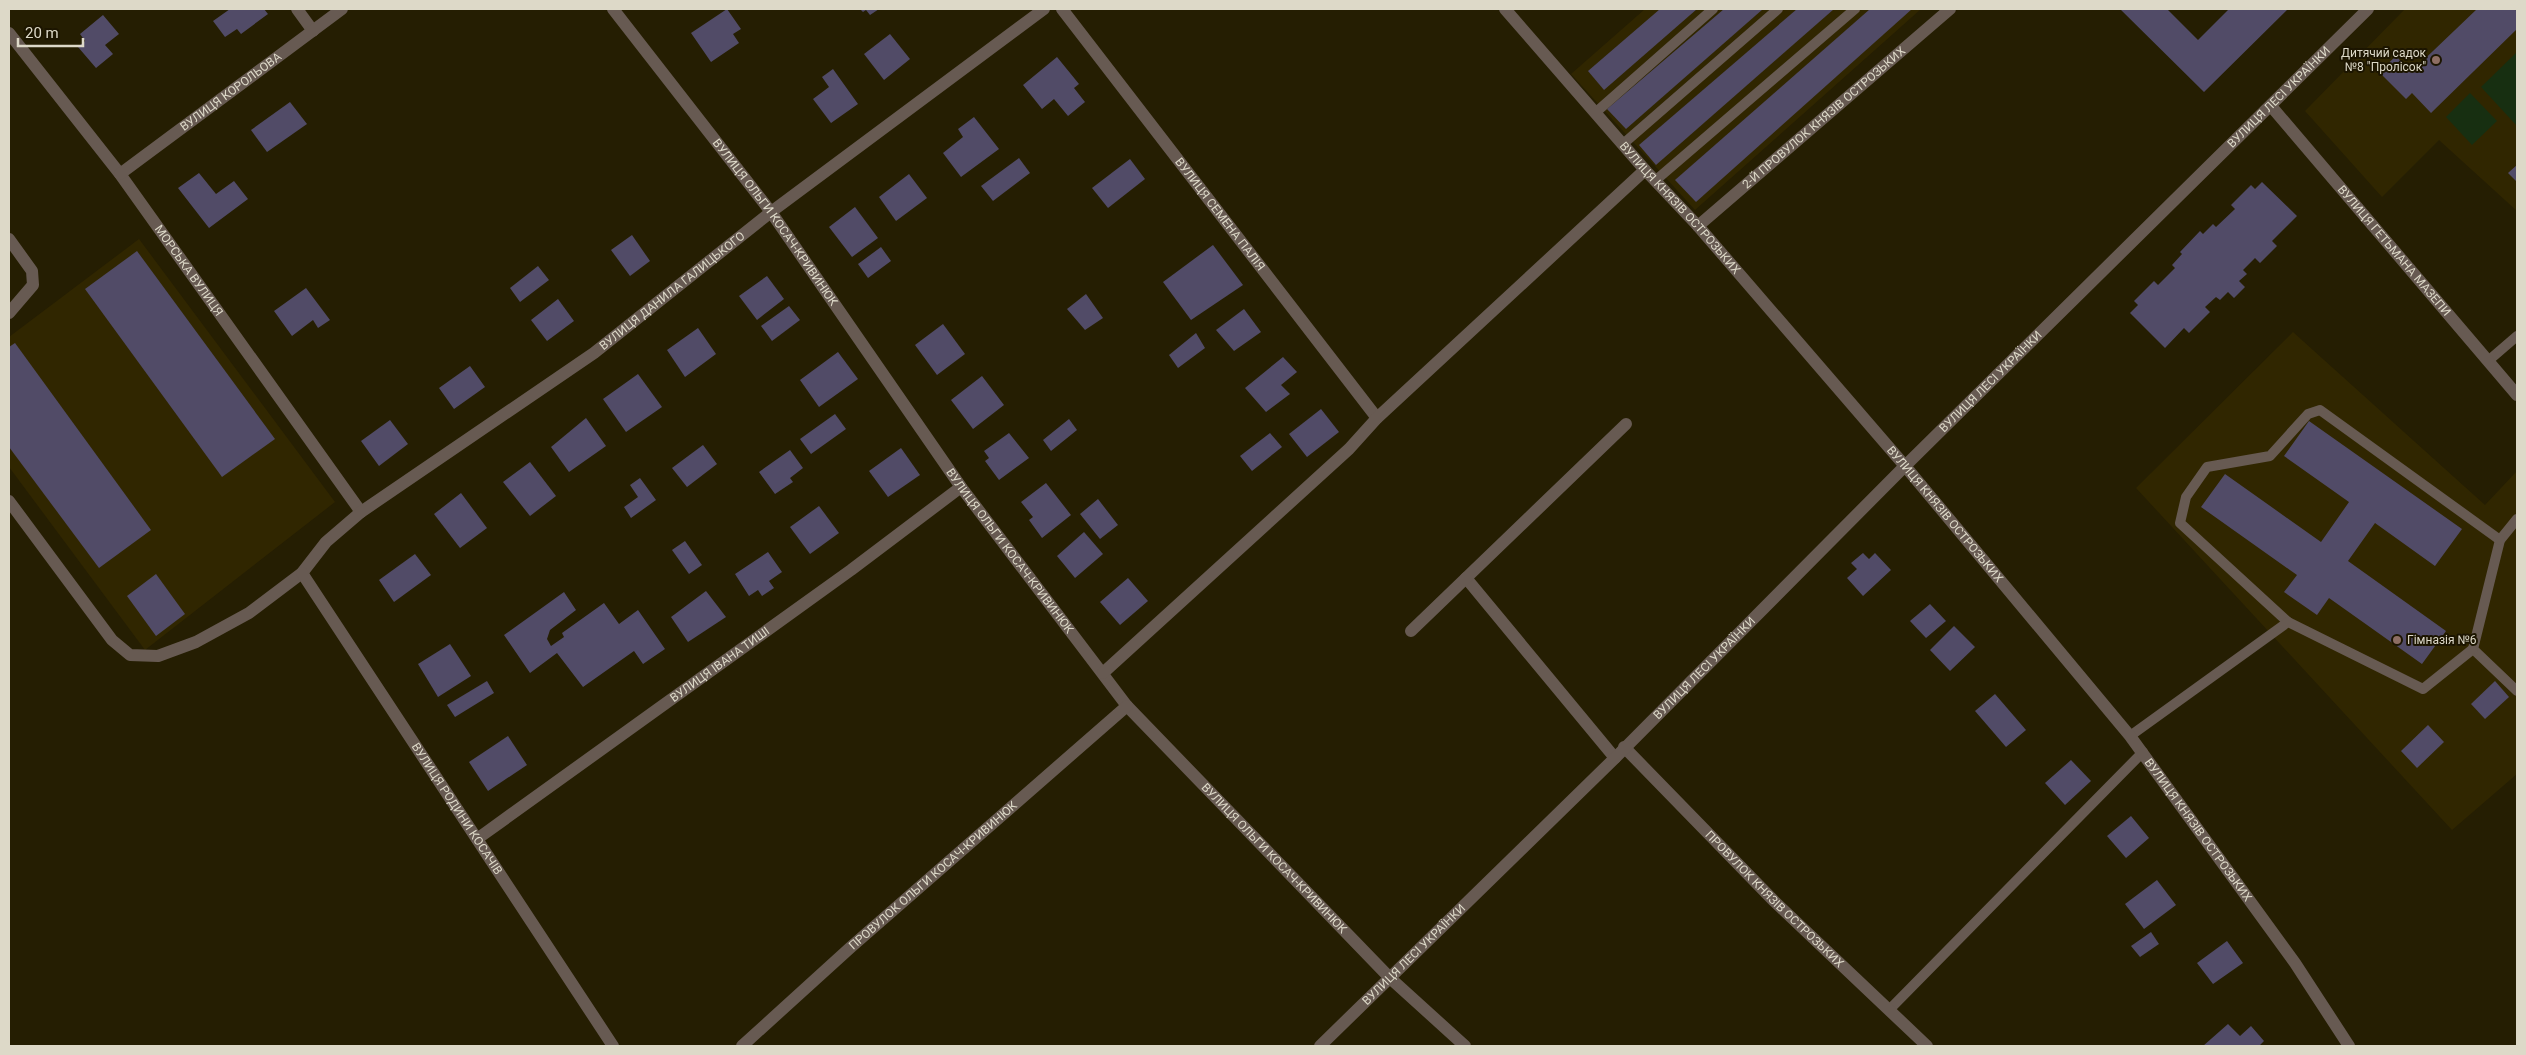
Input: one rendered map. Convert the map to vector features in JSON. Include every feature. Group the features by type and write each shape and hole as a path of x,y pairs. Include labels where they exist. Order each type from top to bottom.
{"street":[{"path":"297,9 313,31"},
{"name":"ВУЛИЦЯ КОРОЛЬОВА","path":"120,174 342,9"},
{"name":"ВУЛИЦЯ ОЛЬГИ КОСАЧ-КРИВИНЮК","path":"613,9 771,212 960,487 1127,706 1390,978 1465,1046"},
{"name":"ВУЛИЦЯ ДАНИЛА ГАЛИЦЬКОГО","path":"9,501 112,640 130,655 158,656 196,642 249,613 302,573 326,542 361,512 594,353 771,212 1044,9"},
{"name":"ВУЛИЦЯ СЕМЕНА ПАЛІЯ","path":"1062,9 1377,418"},
{"name":"ВУЛИЦЯ КНЯЗІВ ОСТРОЗЬКИХ","path":"1506,9 1645,170 1698,226 1905,466 2130,736 2295,963 2349,1046"},
{"name":"2-Й ПРОВУЛОК КНЯЗІВ ОСТРОЗЬКИХ","path":"1698,226 1950,9"},
{"name":"ВУЛИЦЯ ЛЕСІ УКРАЇНКИ","path":"1320,1046 1615,758 1905,466 2368,9"},
{"name":"МОРСЬКА ВУЛИЦЯ","path":"9,33 120,174 361,512"},
{"name":"ВУЛИЦЯ ГЕТЬМАНА МАЗЕПИ","path":"2271,106 2517,394"},
{"path":"1103,673 1349,448 1377,418 1645,170"},
{"path":"9,239 32,271 33,285 9,313"},
{"path":"1410,631 1626,424"},
{"name":"ВУЛИЦЯ ІВАНА ТИШІ","path":"477,839 843,576 960,487"},
{"name":"ВУЛИЦЯ РОДИНИ КОСАЧІВ","path":"302,573 613,1046"},
{"path":"1466,578 1615,758"},
{"name":"ПРОВУЛОК ОЛЬГИ КОСАЧ-КРИВИНЮК","path":"742,1046 1127,706"},
{"name":"ПРОВУЛОК КНЯЗІВ ОСТРОЗЬКИХ","path":"1624,747 1774,901 1928,1046"}],"lane":[{"path":"1595,113 1714,9"},
{"path":"1623,144 1778,9"},
{"path":"1656,180 1855,9"},
{"path":"2488,361 2517,336"},
{"path":"2500,540 2320,410 2308,414 2270,456 2207,467 2186,497 2180,523 2288,622 2423,688 2473,649 2500,540 2517,519"},
{"path":"2130,736 2288,622"},
{"path":"2473,649 2517,692"},
{"path":"1889,1010 2143,752"}],"shaded area":[{"path":"1645,9 1921,9 1695,210 1571,74"},
{"name":"Дитячий садок №8 \"Пролісок\"","path":"2405,9 2517,9 2517,211 2439,140 2382,197 2305,111"},
{"path":"139,239 335,502 145,650 9,467 9,337"},
{"name":"Гімназія №6","path":"2293,332 2485,505 2517,471 2517,774 2452,830 2136,488"}],"green space":[{"path":"2517,52 2517,126 2481,87"},
{"path":"2470,93 2497,121 2472,145 2446,117"}],"building":[{"path":"230,9 264,9 268,14 241,34 237,29 225,37 213,21"},
{"path":"727,9 741,29 733,34 739,43 711,62 691,33"},
{"path":"860,9 879,9 870,15 866,10 863,12"},
{"path":"1660,9 1697,9 1604,90 1588,71"},
{"path":"1724,9 1763,9 1626,129 1607,109"},
{"path":"1797,9 1834,9 1656,165 1639,145"},
{"path":"1870,9 1912,9 1696,202 1675,180"},
{"path":"2120,9 2167,9 2198,40 2229,9 2288,9 2204,92"},
{"path":"2477,9 2515,9 2517,12 2517,29 2431,113 2412,93 2406,99 2379,72 2396,56 2411,72"},
{"path":"103,15 119,34 105,45 113,54 96,68 78,47 85,41 80,34"},
{"path":"890,34 910,59 884,80 864,54"},
{"path":"1057,57 1079,84 1074,88 1085,102 1068,116 1054,99 1042,109 1023,85"},
{"path":"833,69 858,104 831,123 813,99 829,87 822,77"},
{"path":"290,102 307,124 267,152 251,130"},
{"path":"974,117 999,149 961,177 943,153 963,137 958,129"},
{"path":"1019,158 1030,173 993,201 981,186"},
{"path":"1130,159 1145,179 1108,208 1092,188"},
{"path":"2517,165 2517,182 2508,173"},
{"path":"199,173 216,194 234,181 248,199 209,228 178,188"},
{"path":"909,174 927,198 896,221 879,197"},
{"path":"2262,182 2297,216 2272,241 2277,246 2260,263 2255,258 2243,270 2247,274 2239,281 2245,287 2234,298 2228,292 2220,300 2216,297 2205,307 2210,312 2189,333 2184,328 2165,348 2130,313 2138,305 2134,301 2154,281 2158,285 2175,268 2172,265 2182,254 2180,252 2200,231 2203,234 2213,224 2216,227 2235,209 2231,205 2251,185 2255,189"},
{"path":"855,207 878,238 852,257 829,227"},
{"path":"632,235 650,261 630,276 611,250"},
{"path":"1213,245 1243,285 1191,320 1163,282"},
{"path":"881,247 891,261 868,278 858,264"},
{"path":"137,251 275,439 222,477 85,289"},
{"path":"538,266 549,280 520,302 510,288"},
{"path":"767,276 784,299 757,320 739,296"},
{"path":"306,288 330,320 318,328 313,320 292,336 274,311"},
{"path":"1086,294 1103,318 1085,330 1067,309"},
{"path":"558,299 574,321 547,341 531,320"},
{"path":"789,306 800,320 772,341 761,326"},
{"path":"1244,309 1261,332 1234,351 1216,330"},
{"path":"943,324 965,354 937,375 915,345"},
{"path":"698,328 716,354 685,377 667,350"},
{"path":"1196,333 1205,348 1178,368 1169,355"},
{"path":"15,343 151,530 99,568 9,447 9,347"},
{"path":"838,352 858,379 819,407 800,380"},
{"path":"1283,357 1297,372 1281,385 1290,394 1266,412 1245,388"},
{"path":"470,366 485,387 454,409 439,388"},
{"path":"638,374 662,407 626,432 603,399"},
{"path":"982,376 1004,405 973,429 951,400"},
{"path":"1321,409 1339,432 1307,457 1289,434"},
{"path":"835,414 846,429 811,454 800,439"},
{"path":"586,418 606,446 569,472 551,447"},
{"path":"1069,419 1077,430 1051,451 1043,440"},
{"path":"390,420 408,444 379,466 361,441"},
{"path":"2309,421 2462,529 2435,566 2375,523 2348,561 2446,631 2422,664 2329,598 2317,615 2284,592 2297,575 2201,507 2225,474 2321,542 2349,502 2284,456"},
{"path":"1009,433 1029,458 999,480 985,461 989,458 984,451"},
{"path":"1270,433 1282,447 1252,471 1240,456"},
{"path":"703,445 717,464 687,487 672,468"},
{"path":"901,448 920,475 888,497 869,471"},
{"path":"790,450 803,468 790,478 793,482 775,494 759,472"},
{"path":"530,462 556,496 530,516 503,482"},
{"path":"640,478 656,500 631,518 624,507 638,497 630,485"},
{"path":"1046,483 1071,515 1042,538 1029,520 1033,517 1021,502"},
{"path":"461,493 487,528 460,548 434,514"},
{"path":"1098,499 1118,525 1100,539 1080,514"},
{"path":"819,506 839,533 810,554 790,527"},
{"path":"1084,532 1103,554 1075,578 1057,556"},
{"path":"685,541 702,565 689,574 672,550"},
{"path":"768,552 782,572 769,581 774,588 762,596 758,590 749,596 735,574"},
{"path":"1863,553 1869,559 1875,553 1891,570 1863,596 1847,578 1857,569 1851,563"},
{"path":"415,554 431,575 394,602 379,580"},
{"path":"156,574 185,614 156,636 127,596"},
{"path":"1128,578 1148,601 1120,625 1100,602"},
{"path":"706,591 726,617 688,642 671,617"},
{"path":"564,592 576,610 550,630 547,639 551,646 564,637 562,633 604,603 619,624 638,610 665,649 643,664 634,651 583,687 557,653 530,673 504,635"},
{"path":"1930,604 1946,621 1926,638 1910,621"},
{"path":"1954,626 1975,647 1950,671 1930,650"},
{"path":"450,644 471,676 438,697 418,664"},
{"path":"487,681 494,693 455,717 447,705"},
{"path":"2495,681 2509,697 2485,719 2471,704"},
{"path":"1995,694 2026,730 2006,747 1975,711"},
{"path":"2428,725 2444,742 2417,768 2401,751"},
{"path":"508,736 527,765 488,791 469,762"},
{"path":"2071,760 2091,781 2065,805 2045,783"},
{"path":"2131,816 2149,838 2126,858 2107,836"},
{"path":"2157,880 2176,905 2144,929 2125,904"},
{"path":"2151,932 2159,944 2140,957 2131,946"},
{"path":"2227,941 2243,963 2213,984 2197,963"},
{"path":"2228,1024 2240,1036 2251,1026 2264,1041 2259,1046 2203,1046"}],"place":[{"name":"Дитячий садок №8 \"Пролісок\"","path":"2436,60"},
{"name":"Гімназія №6","path":"2397,640"}]}
